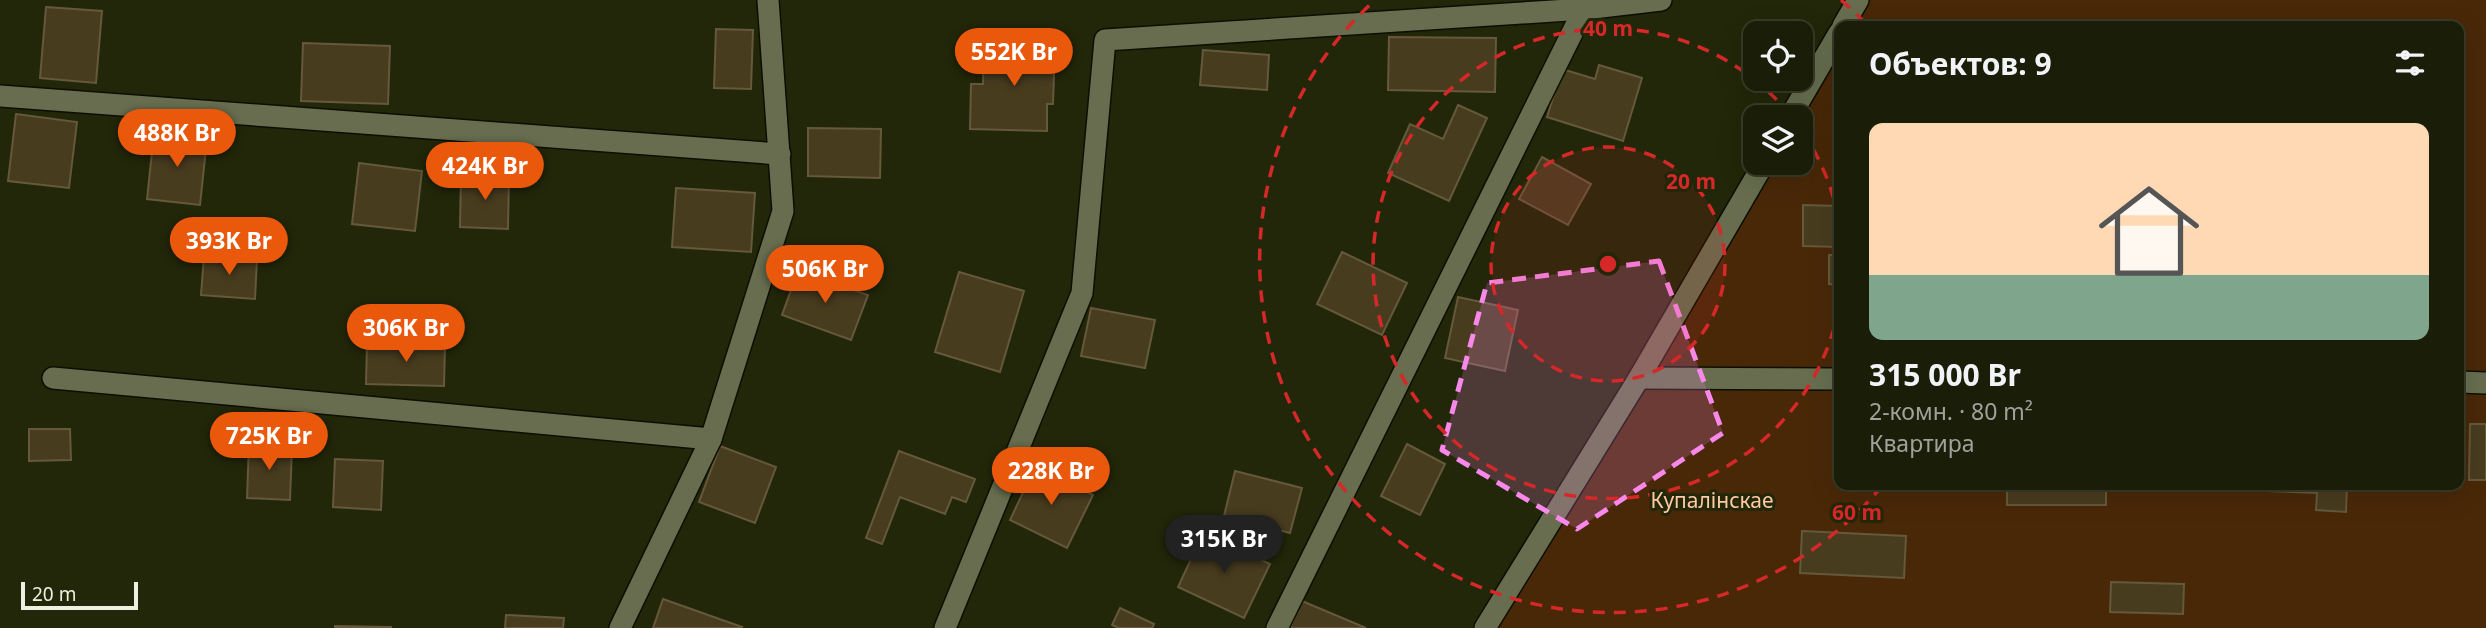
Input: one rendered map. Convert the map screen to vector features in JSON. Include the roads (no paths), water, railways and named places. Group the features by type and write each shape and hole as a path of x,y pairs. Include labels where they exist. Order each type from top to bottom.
{"street":[{"path":"620,628 711,439 783,211 768,0"},
{"path":"945,628 1082,293 1105,40 1584,9 1661,0"},
{"path":"1846,21 1858,0"},
{"path":"1277,628 1584,9"},
{"path":"1797,105 1834,42"},
{"path":"0,96 780,154"},
{"path":"1485,628 1639,378 1757,175"},
{"path":"53,378 711,439"},
{"path":"1639,378 1834,379"},
{"path":"2464,383 2486,383"}],"park label":[{"name":"Купалінскае","path":"1712,501"}]}
